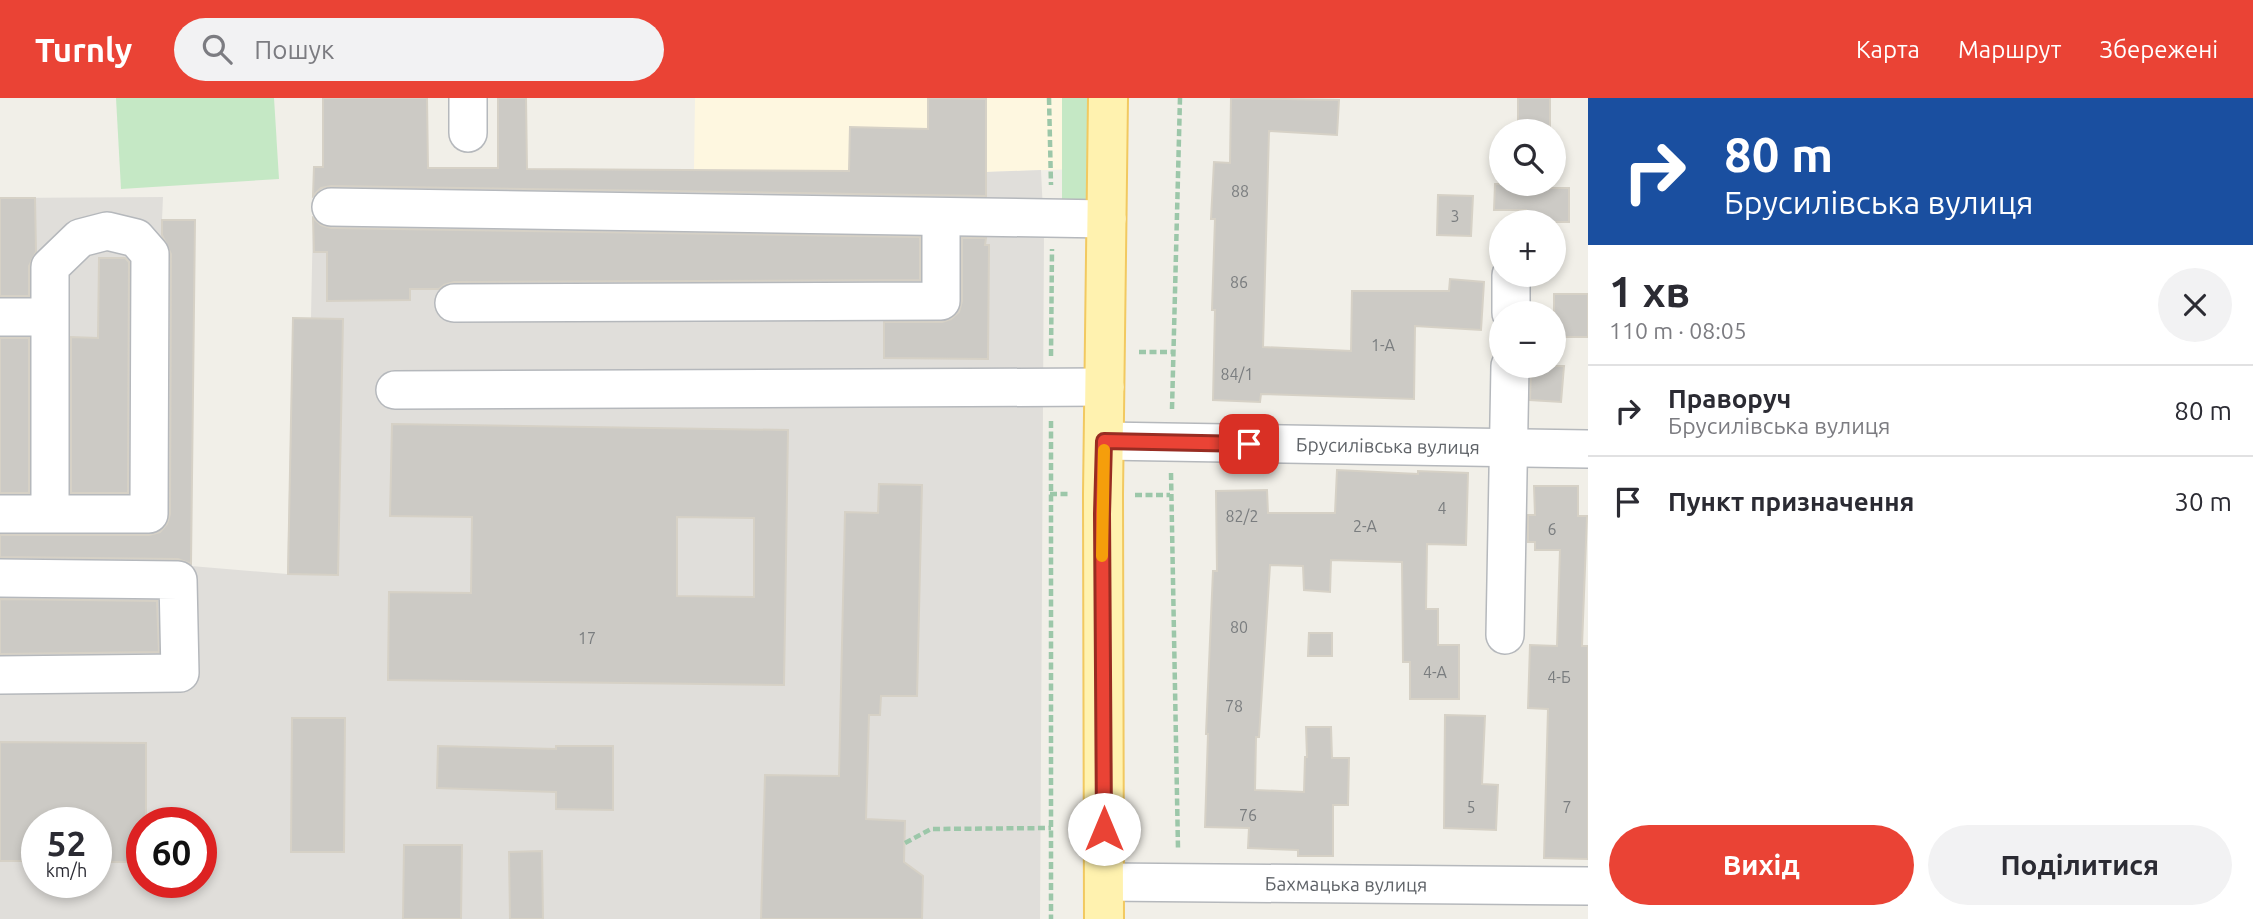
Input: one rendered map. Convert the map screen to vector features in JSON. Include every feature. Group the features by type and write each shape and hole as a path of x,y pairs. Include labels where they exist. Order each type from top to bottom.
{"main road":[{"path":"1104,901 1102,508 1108,98"}],"street":[{"path":"331,207 1107,219"},
{"path":"454,303 941,301 941,218"},
{"path":"0,514 149,514 150,254 136,238 107,231 80,238 50,267 50,513"},
{"path":"0,317 49,317"},
{"path":"1505,635 1510,378"},
{"path":"395,390 1105,387"},
{"name":"Брусилівська вулиця","path":"1104,441 1588,449"},
{"path":"0,578 178,580 180,673 0,675"},
{"name":"Бахмацька вулиця","path":"1104,901 1178,883 1588,886"}],"path":[{"path":"1049,98 1052,219 1051,919"},
{"path":"1178,883 1171,443 1180,98"},
{"path":"905,843 931,829 1051,828"}],"shaded area":[{"path":"695,98 1078,98 1078,169 986,172 694,170"},
{"path":"314,167 986,172 1041,170 1044,234 1040,919 0,919 0,198 163,197 162,220 195,220 191,566 287,574 293,318 311,318"}],"green space":[{"path":"116,98 274,98 279,179 121,189"},
{"path":"1062,98 1095,98 1095,205 1062,203"}],"building":[{"path":"323,98 427,98 428,168 498,168 498,98 526,98 527,169 849,171 850,127 928,129 928,98 986,99 986,196 331,186 321,188 313,196 314,167 323,167"},
{"path":"1231,98 1339,100 1337,135 1269,131 1263,347 1351,351 1352,291 1449,291 1450,279 1484,282 1481,330 1415,326 1414,399 1261,394 1260,402 1213,400 1215,219 1211,219 1214,162 1230,163"},
{"path":"1518,98 1550,98 1550,119 1518,119"},
{"path":"1566,188 1569,188 1569,222 1566,222 1566,210 1494,210 1495,196 1566,196"},
{"path":"1438,195 1473,196 1471,236 1437,235"},
{"path":"0,198 35,198 36,252 29,266 29,296 0,296"},
{"path":"313,218 321,225 331,228 920,237 920,280 454,282 439,289 410,289 410,300 327,301 327,252 314,252"},
{"path":"162,220 195,220 191,564 178,559 0,557 0,535 149,535 160,532 167,524 170,514 171,254 162,235"},
{"path":"962,238 986,238 985,245 989,245 988,359 884,358 884,322 942,322 959,312 962,301"},
{"path":"99,258 125,258 129,262 128,493 71,493 71,337 98,338"},
{"path":"1554,294 1588,294 1588,337 1566,337 1566,301 1554,301"},
{"path":"293,318 343,319 338,575 288,574"},
{"path":"0,338 29,338 29,493 0,493"},
{"path":"1531,378 1563,378 1561,402 1530,400"},
{"path":"392,424 788,430 784,685 388,680 389,592 471,593 472,517 390,516","holes":["677,517 754,518 754,597 677,596"]},
{"path":"1337,470 1418,474 1418,471 1468,473 1466,545 1427,544 1426,609 1438,609 1438,645 1459,645 1459,699 1410,699 1410,662 1403,662 1402,562 1331,560 1330,592 1304,590 1303,566 1270,565 1259,737 1256,737 1255,790 1304,792 1306,727 1331,727 1332,758 1349,758 1348,805 1333,805 1333,856 1298,856 1298,850 1248,848 1249,828 1205,827 1213,571 1217,571 1216,491 1267,490 1268,513 1335,513"},
{"path":"879,484 922,485 917,696 881,696 880,715 869,715 866,819 905,821 904,862 923,876 922,919 761,919 765,775 839,776 845,512 878,513"},
{"path":"1534,486 1578,486 1578,516 1587,516 1582,646 1588,646 1588,859 1544,858 1548,709 1528,708 1530,645 1557,646 1560,550 1535,550 1535,542 1528,542 1528,515 1535,515"},
{"path":"0,599 157,601 159,652 0,654"},
{"path":"1309,633 1332,633 1332,656 1308,656"},
{"path":"1445,715 1485,716 1482,784 1498,785 1496,830 1444,828"},
{"path":"292,718 345,718 344,852 291,852"},
{"path":"0,742 146,743 146,807 126,807 126,862 112,862 112,807 21,807 21,861 0,861"},
{"path":"438,746 556,749 556,746 613,746 613,810 556,809 556,792 437,788"},
{"path":"404,845 462,845 461,919 403,919"},
{"path":"542,851 543,919 510,919 509,852"}],"slow traffic":[{"path":"1102,556 1104,450"}],"route":[{"path":"1104,829 1104,441 1249,444"}]}
